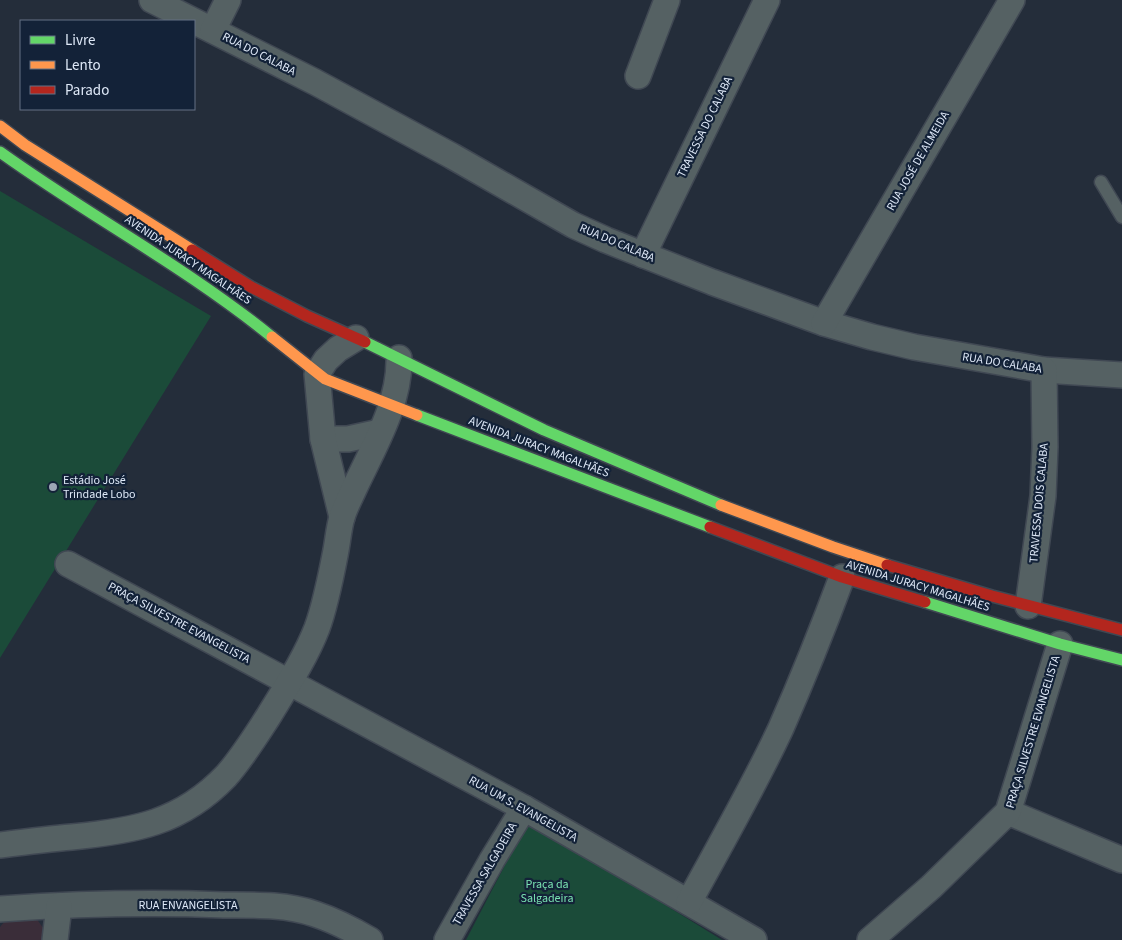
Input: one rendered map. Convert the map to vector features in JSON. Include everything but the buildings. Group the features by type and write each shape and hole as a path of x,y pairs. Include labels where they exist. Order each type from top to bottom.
{"main road":[{"name":"AVENIDA JURACY MAGALHÃES","path":"0,126 50,161 251,286 307,316 399,358 544,430 592,466 661,495 734,510 833,547 897,568 1060,644 1120,657"},
{"name":"AVENIDA JURACY MAGALHÃES","path":"0,152 35,177 202,284 317,374 340,385 391,404 592,466 842,577 988,609 1028,606 1122,630"}],"street":[{"name":"RUA DO CALABA","path":"152,0 193,20"},
{"path":"213,30 228,0"},
{"path":"638,76 667,0"},
{"name":"TRAVESSA DO CALABA","path":"643,255 767,0"},
{"name":"RUA JOSÉ DE ALMEIDA","path":"824,323 1012,0"},
{"name":"RUA DO CALABA","path":"195,21 393,123 573,225 643,255 824,323 872,338 914,348 1044,370 1122,375"},
{"path":"342,517 323,439 317,374 326,360 338,349 356,338"},
{"path":"0,845 108,834 131,830 168,818 189,806 209,791 240,758 290,682 316,629 328,586 342,517 391,404 398,381 399,358"},
{"name":"TRAVESSA DOIS CALABA","path":"1028,606 1043,496 1045,438 1044,370"},
{"path":"323,439 348,439 380,432"},
{"name":"PRAÇA SILVESTRE EVANGELISTA","path":"68,564 290,682"},
{"path":"688,902 745,798 780,728 807,668 842,577"},
{"name":"PRAÇA SILVESTRE EVANGELISTA","path":"870,940 931,887 1008,812 1060,644"},
{"name":"RUA UM S. EVANGELISTA","path":"290,682 524,808 754,940"},
{"name":"TRAVESSA SALGADEIRA","path":"447,940 524,808"},
{"path":"1008,812 1122,860"},
{"name":"RUA ENVANGELISTA","path":"0,909 58,906 196,904 268,906 315,914 370,940"},
{"path":"55,940 58,906"}],"lane":[{"path":"1101,182 1122,217"}],"shaded area":[{"path":"36,918 46,932 46,940 0,940 0,927 6,920"}],"green space":[{"name":"Estádio José Trindade Lobo","path":"0,191 211,316 0,658"},
{"name":"Praça da Salgadeira","path":"527,823 625,880 722,940 466,940"}],"traffic: fast":[{"path":"0,152 206,288 272,337"},
{"path":"365,342 544,430 721,505"},
{"path":"417,415 710,527"},
{"path":"925,602 1060,644 1122,660"}],"traffic: slow":[{"path":"0,126 25,145 192,250"},
{"path":"272,337 325,379 417,415"},
{"path":"721,505 887,565"}],"traffic: jam":[{"path":"192,250 251,287 307,316 365,342"},
{"path":"710,527 842,577 925,602"},
{"path":"887,565 992,596 1122,630"}],"place":[{"name":"Estádio José Trindade Lobo","path":"53,487"}]}
